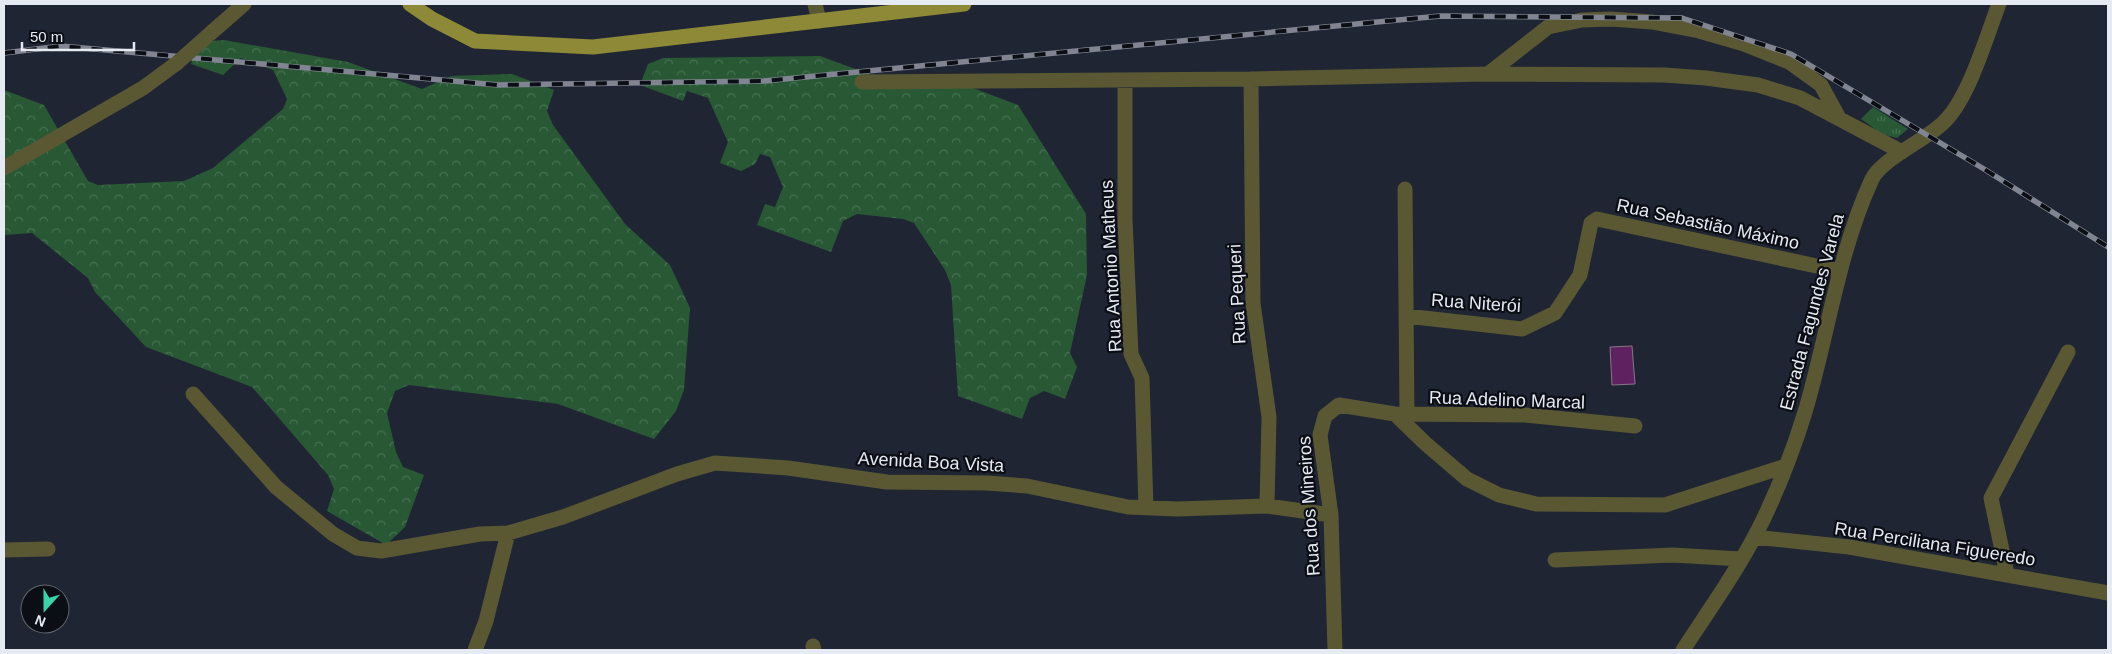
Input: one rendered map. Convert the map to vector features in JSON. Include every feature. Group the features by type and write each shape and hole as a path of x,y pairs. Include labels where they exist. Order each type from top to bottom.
{"main road":[{"path":"410,4 432,19 476,41 583,46 964,4"}],"street":[{"path":"4,168 143,88 177,63 244,4"},
{"path":"815,4 819,21"},
{"name":"Estrada Fagundes Varela","path":"1683,650 1754,537 1786,466 1805,412 1840,271 1859,211 1874,176 1902,152 1943,123 1961,100 1999,4"},
{"path":"1488,74 1548,28 1582,20 1612,19 1652,22 1699,31 1744,44 1789,62 1821,85 1838,116"},
{"path":"862,82 1252,79 1488,74 1664,75 1758,85 1800,98 1838,116 1902,152"},
{"name":"Rua Pequeri","path":"1252,79 1253,303 1269,417 1267,506"},
{"name":"Rua Antonio Matheus","path":"1125,80 1125,219 1131,354 1142,378 1146,508"},
{"name":"Rua Niterói","path":"1401,414 1406,316 1405,190"},
{"name":"Rua Sebastião Máximo","path":"1597,219 1840,271"},
{"name":"Rua Niterói","path":"1406,316 1522,329 1555,313 1580,275 1591,224 1597,219"},
{"path":"2007,574 1991,498 2068,352"},
{"name":"Avenida Boa Vista","path":"193,394 276,487 333,534 357,548 381,551 480,534 508,533 563,517 677,474 715,463 788,468 887,482 987,483 1026,486 1146,508 1177,509 1267,506 1331,515"},
{"name":"Rua dos Mineiros","path":"1334,650 1331,515 1320,435 1325,416 1339,405 1401,414"},
{"path":"1401,414 1426,444 1467,478 1499,495 1536,504 1665,505 1786,466"},
{"name":"Rua Adelino Marcal","path":"1401,414 1525,415 1635,426"},
{"path":"475,650 488,612 508,533"},
{"name":"Rua Perciliana Figueredo","path":"1754,537 1849,547 2108,593"},
{"path":"4,550 48,549"},
{"path":"1555,560 1673,555 1741,559"}],"green space":[{"path":"224,40 348,62 422,89 451,76 512,74 554,90 547,111 553,125 625,224 670,265 690,308 684,390 676,411 654,439 558,404 409,385 395,391 387,413 396,452 403,467 424,475 405,527 386,545 327,511 334,489 328,475 252,387 146,347 95,292 88,278 32,233 4,235 4,90 44,105 88,181 98,185 184,181 213,168 283,109 287,99 273,70 241,58 223,75 191,64 199,42"},
{"path":"820,56 904,87 965,85 1018,105 1086,214 1087,275 1070,353 1077,367 1065,399 1044,391 1030,398 1022,419 958,396 951,285 945,270 914,223 903,219 857,214 843,221 831,252 757,225 765,204 775,207 783,187 770,157 760,154 755,164 741,171 720,163 728,142 708,98 687,91 683,101 640,85 648,64 663,58"},
{"path":"1873,107 1908,129 1897,138 1882,134 1861,119"}],"building":[{"path":"1632,346 1635,384 1612,385 1610,347"}],"railway":[{"path":"4,53 61,46 498,85 764,81 1440,16 1682,18 1791,54 1984,169 2108,247"}]}
